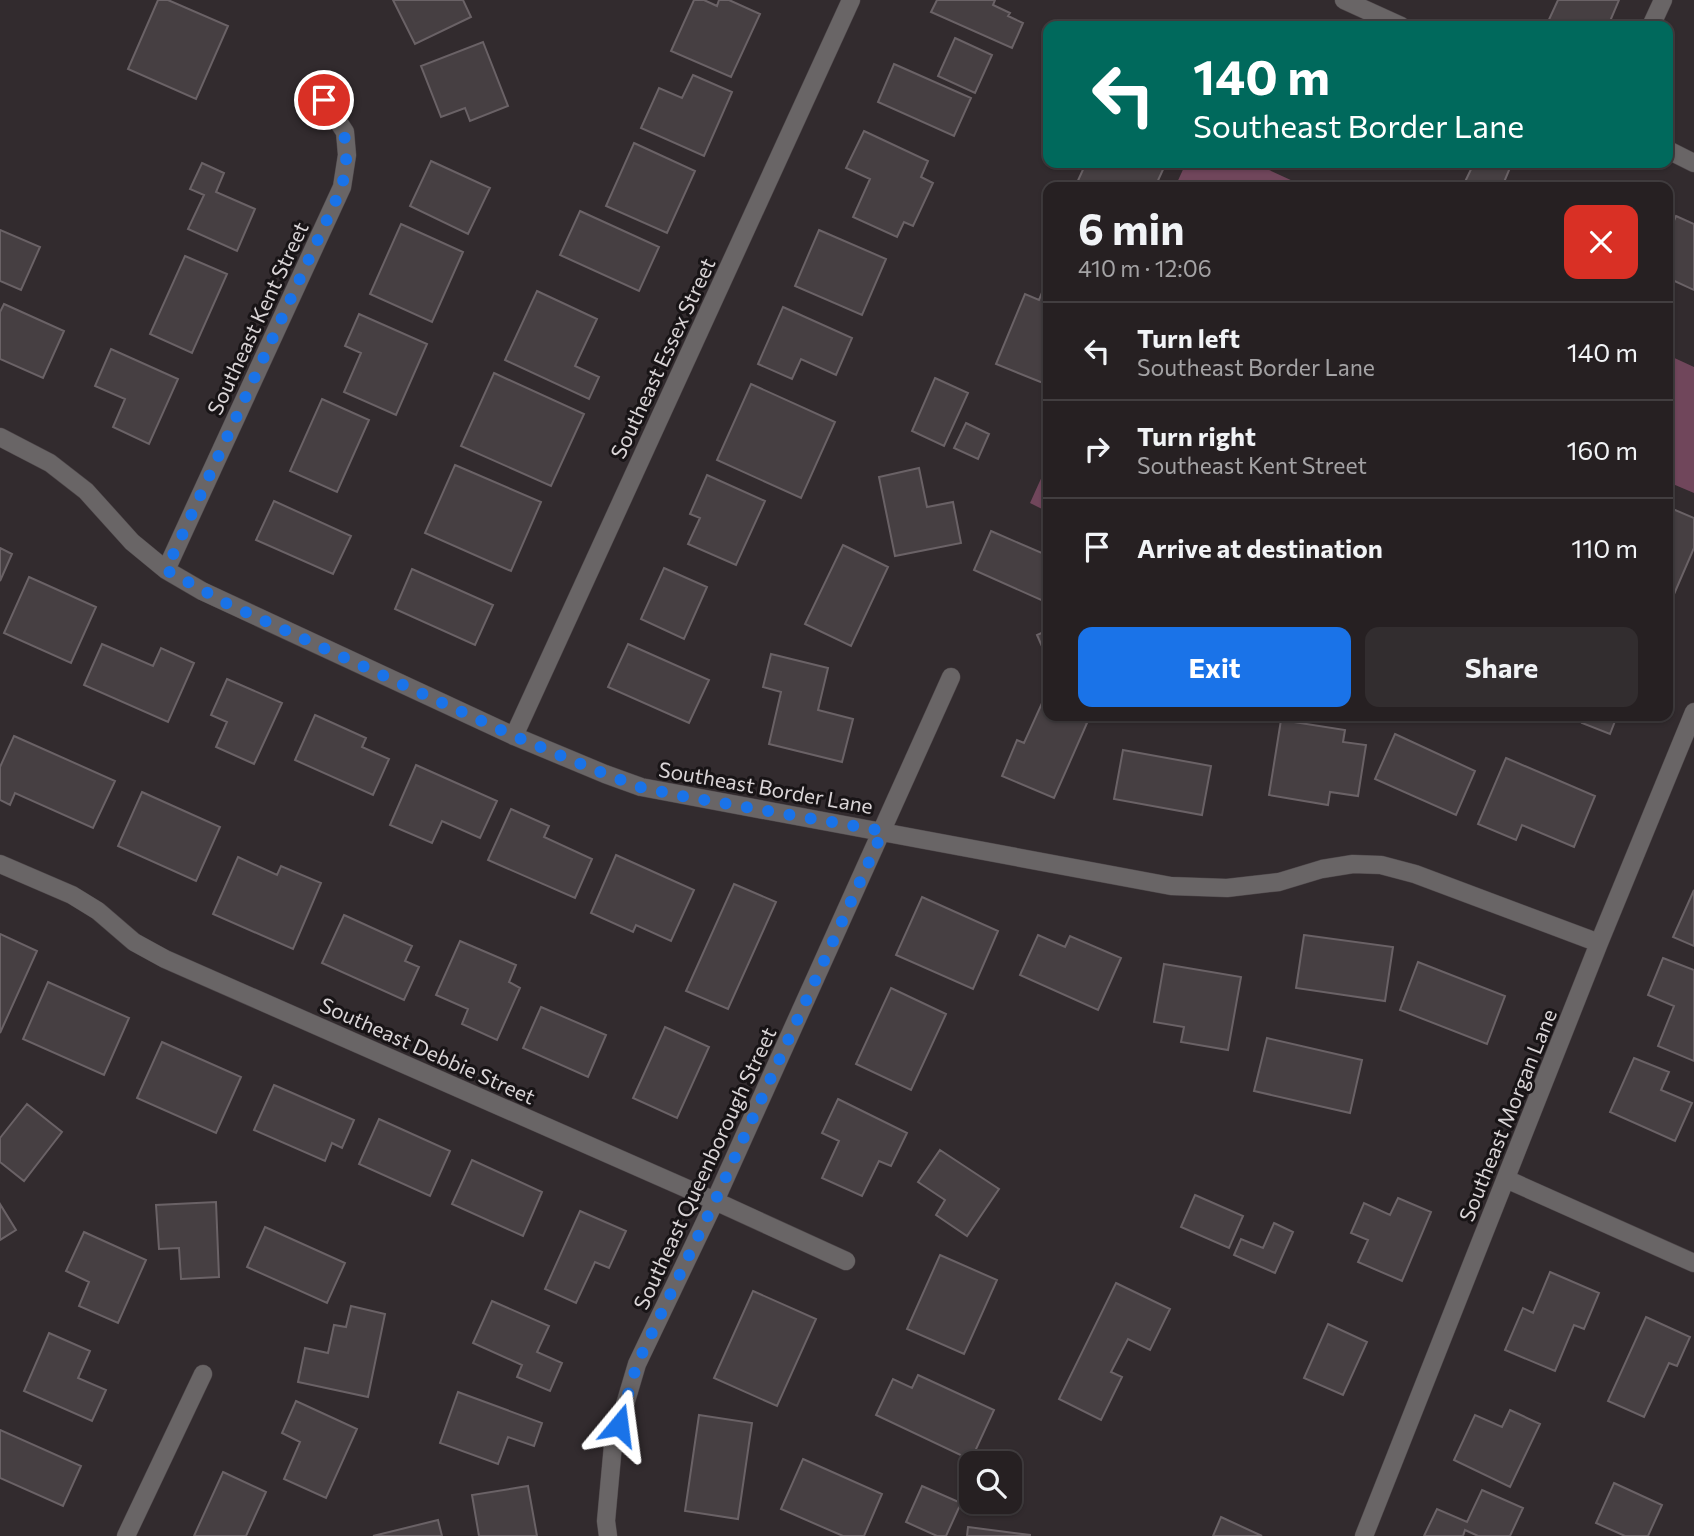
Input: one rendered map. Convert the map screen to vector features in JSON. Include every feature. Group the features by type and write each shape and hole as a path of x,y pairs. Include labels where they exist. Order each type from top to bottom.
{"street":[{"name":"Southeast Essex Street","path":"514,736 851,0"},
{"path":"1344,0 1390,21"},
{"path":"1653,21 1663,0"},
{"name":"Southeast Kent Street","path":"166,570 342,187 347,155 345,132 314,85"},
{"path":"1673,152 1694,163"},
{"name":"Southeast Border Lane","path":"0,437 50,463 86,491 132,542 166,570 202,591 514,736 640,787 1171,886 1227,888 1279,882 1322,869 1353,864 1381,865 1415,874 1599,943"},
{"name":"Southeast Queenborough Street","path":"608,1536 606,1521 613,1445 637,1364 715,1201 951,677"},
{"name":"Southeast Morgan Lane","path":"1364,1536 1599,943 1694,712"},
{"name":"Southeast Debbie Street","path":"0,864 72,895 98,911 134,942 165,959 846,1261"},
{"path":"1506,1179 1694,1263"},
{"path":"126,1536 203,1374"}],"shaded area":[{"path":"1184,168 1265,168 1295,182 1177,182"},
{"path":"1673,357 1694,367 1694,493 1673,484"},
{"path":"1043,474 1043,510 1030,503"}],"building":[{"path":"158,0 168,0 228,26 196,99 128,69"},
{"path":"393,0 463,0 471,17 415,44"},
{"path":"694,0 704,0 717,6 719,0 729,0 760,14 731,77 671,51"},
{"path":"937,0 995,0 993,5 1023,23 1012,48 931,12"},
{"path":"1558,0 1619,0 1610,21 1548,21"},
{"path":"955,38 992,55 975,93 938,76"},
{"path":"483,42 508,106 470,121 465,108 441,117 421,66"},
{"path":"894,64 971,98 954,136 878,102"},
{"path":"693,75 732,92 704,156 641,128 659,88 682,98"},
{"path":"864,131 928,161 921,177 933,183 913,226 904,222 897,237 853,217 870,179 846,168"},
{"path":"634,143 695,171 667,233 606,206"},
{"path":"431,161 490,188 468,234 410,206"},
{"path":"202,163 224,173 216,192 255,209 237,251 188,229 204,195 190,189"},
{"path":"1084,168 1164,168 1157,182 1077,182"},
{"path":"1472,168 1510,168 1504,182 1465,182"},
{"path":"580,211 659,247 639,291 560,255"},
{"path":"1676,216 1694,224 1694,290 1673,280 1673,223"},
{"path":"401,224 463,252 432,322 370,294"},
{"path":"0,230 40,247 21,290 0,281"},
{"path":"819,230 886,259 862,315 795,286"},
{"path":"185,256 227,274 192,353 150,334"},
{"path":"1043,290 1043,383 996,364 1025,294 1039,300"},
{"path":"537,291 597,319 575,366 599,377 589,399 505,360"},
{"path":"4,304 64,331 43,378 0,359 0,312"},
{"path":"783,307 852,338 836,375 801,359 792,379 758,364"},
{"path":"359,314 427,344 396,415 344,392 361,353 345,346"},
{"path":"111,349 178,379 149,444 113,427 125,399 95,386"},
{"path":"494,373 584,414 551,486 461,446"},
{"path":"935,378 968,393 944,446 912,431"},
{"path":"751,384 835,422 801,498 717,460"},
{"path":"322,399 369,420 337,492 290,471"},
{"path":"966,423 989,434 978,459 954,448"},
{"path":"455,465 541,502 511,571 425,533"},
{"path":"919,468 927,507 953,502 961,543 895,556 879,477"},
{"path":"707,475 765,501 736,565 688,544 700,518 690,514"},
{"path":"274,501 351,536 333,574 256,540"},
{"path":"1673,509 1694,518 1694,548 1673,596"},
{"path":"991,531 1043,554 1043,601 974,570"},
{"path":"843,545 888,567 851,646 805,624"},
{"path":"0,548 12,554 0,581"},
{"path":"664,568 707,587 684,639 641,619"},
{"path":"412,569 493,605 475,645 395,609"},
{"path":"29,577 96,607 71,663 4,633"},
{"path":"1043,632 1043,649 1037,635"},
{"path":"102,644 153,666 161,648 194,663 168,722 84,685"},
{"path":"628,644 709,680 689,723 608,687"},
{"path":"771,654 828,668 818,710 853,719 842,762 769,744 781,692 763,687"},
{"path":"227,679 282,703 254,764 216,747 227,722 211,715"},
{"path":"1042,703 1043,721 1087,723 1054,798 1002,776 1017,740 1024,743"},
{"path":"315,715 366,738 362,747 389,759 373,795 295,760"},
{"path":"1281,721 1345,730 1343,742 1366,745 1358,796 1330,792 1328,805 1269,795"},
{"path":"1583,721 1615,721 1610,734 1582,723"},
{"path":"1395,734 1475,771 1456,815 1375,779"},
{"path":"14,736 115,781 93,828 15,793 10,805 0,800 0,767"},
{"path":"1123,750 1211,766 1202,815 1114,799"},
{"path":"1506,758 1595,796 1574,847 1522,825 1516,840 1478,824"},
{"path":"416,765 497,801 480,838 442,821 432,843 390,825"},
{"path":"142,792 220,827 196,881 118,846"},
{"path":"511,809 549,826 544,837 592,859 575,898 488,860"},
{"path":"616,855 694,890 671,941 636,925 633,932 591,913"},
{"path":"238,857 277,875 281,866 321,883 293,949 213,914"},
{"path":"734,884 776,902 728,1009 686,991"},
{"path":"1694,890 1694,946 1673,937"},
{"path":"922,897 998,931 973,989 896,955"},
{"path":"344,915 412,946 405,961 419,967 404,1000 322,963"},
{"path":"0,934 37,951 0,1033"},
{"path":"1038,935 1065,947 1070,936 1121,958 1098,1010 1020,975"},
{"path":"1304,935 1393,947 1385,1001 1296,988"},
{"path":"460,941 516,965 509,982 520,988 497,1040 462,1024 468,1009 436,995"},
{"path":"1663,958 1694,970 1694,1061 1658,1046 1674,1006 1648,995"},
{"path":"1418,962 1505,996 1487,1044 1400,1010"},
{"path":"1164,964 1241,977 1228,1050 1181,1042 1184,1027 1154,1022"},
{"path":"48,982 129,1018 104,1075 23,1039"},
{"path":"891,988 946,1014 911,1090 856,1064"},
{"path":"541,1007 606,1035 588,1077 523,1048"},
{"path":"665,1027 709,1047 677,1118 633,1098"},
{"path":"1267,1038 1362,1060 1350,1113 1254,1091"},
{"path":"162,1042 241,1077 216,1133 137,1098"},
{"path":"1634,1058 1669,1072 1661,1090 1692,1103 1675,1141 1610,1112"},
{"path":"274,1085 354,1120 342,1148 332,1143 325,1161 254,1130"},
{"path":"838,1099 907,1133 891,1166 879,1161 862,1196 822,1178 839,1141 822,1133"},
{"path":"27,1104 62,1132 24,1181 0,1162 0,1138"},
{"path":"379,1119 450,1151 430,1196 359,1164"},
{"path":"940,1150 999,1189 967,1236 936,1215 945,1200 918,1182"},
{"path":"472,1160 542,1192 523,1236 452,1204"},
{"path":"1195,1195 1243,1216 1229,1248 1181,1227"},
{"path":"1398,1198 1431,1212 1402,1281 1358,1262 1368,1240 1351,1233 1364,1203 1390,1215"},
{"path":"216,1202 219,1277 181,1279 179,1248 159,1249 156,1205"},
{"path":"0,1204 16,1230 0,1240"},
{"path":"580,1211 626,1231 609,1268 595,1262 576,1303 545,1289"},
{"path":"1274,1223 1293,1232 1275,1273 1234,1255 1241,1239 1263,1248"},
{"path":"265,1227 345,1263 327,1303 247,1267"},
{"path":"84,1232 146,1260 118,1323 79,1306 89,1282 66,1271"},
{"path":"940,1255 997,1280 964,1354 907,1329"},
{"path":"1550,1272 1599,1293 1584,1329 1574,1325 1555,1371 1505,1350 1523,1308 1533,1313"},
{"path":"1116,1283 1170,1309 1150,1350 1128,1339 1111,1372 1122,1377 1101,1420 1059,1399"},
{"path":"753,1291 816,1319 777,1406 714,1378"},
{"path":"492,1301 549,1326 537,1352 562,1363 550,1391 517,1377 522,1365 473,1343"},
{"path":"351,1306 385,1314 368,1397 298,1382 305,1348 328,1353 334,1325 346,1327"},
{"path":"1646,1317 1690,1337 1677,1366 1669,1363 1644,1417 1608,1401"},
{"path":"1328,1324 1367,1342 1343,1395 1304,1378"},
{"path":"49,1333 90,1351 78,1378 106,1390 92,1421 24,1391"},
{"path":"918,1375 994,1410 975,1451 959,1451 959,1454 876,1415 893,1379 912,1388"},
{"path":"458,1392 542,1423 534,1446 508,1437 498,1464 440,1443"},
{"path":"296,1401 357,1429 326,1498 284,1479 300,1442 282,1433"},
{"path":"1510,1410 1540,1424 1510,1487 1454,1460 1475,1415 1502,1427"},
{"path":"699,1415 752,1423 738,1519 685,1511"},
{"path":"0,1430 81,1466 63,1506 0,1478"},
{"path":"803,1459 882,1494 864,1536 843,1536 781,1509"},
{"path":"223,1472 266,1492 246,1536 194,1536"},
{"path":"1614,1483 1662,1505 1648,1536 1625,1536 1596,1523"},
{"path":"528,1486 537,1536 479,1536 472,1495"},
{"path":"922,1486 959,1502 946,1536 937,1536 906,1522"},
{"path":"1482,1490 1523,1508 1510,1536 1478,1536 1465,1530 1463,1536 1424,1536 1437,1509 1467,1522"},
{"path":"1221,1517 1262,1536 1213,1536"},
{"path":"438,1520 442,1536 373,1536"},
{"path":"968,1527 1030,1535 1030,1536 967,1536"}],"route":[{"path":"324,100 345,132 347,155 342,187 166,570 226,603 514,736 640,787 883,831 715,1201 637,1364 619,1425"}]}
